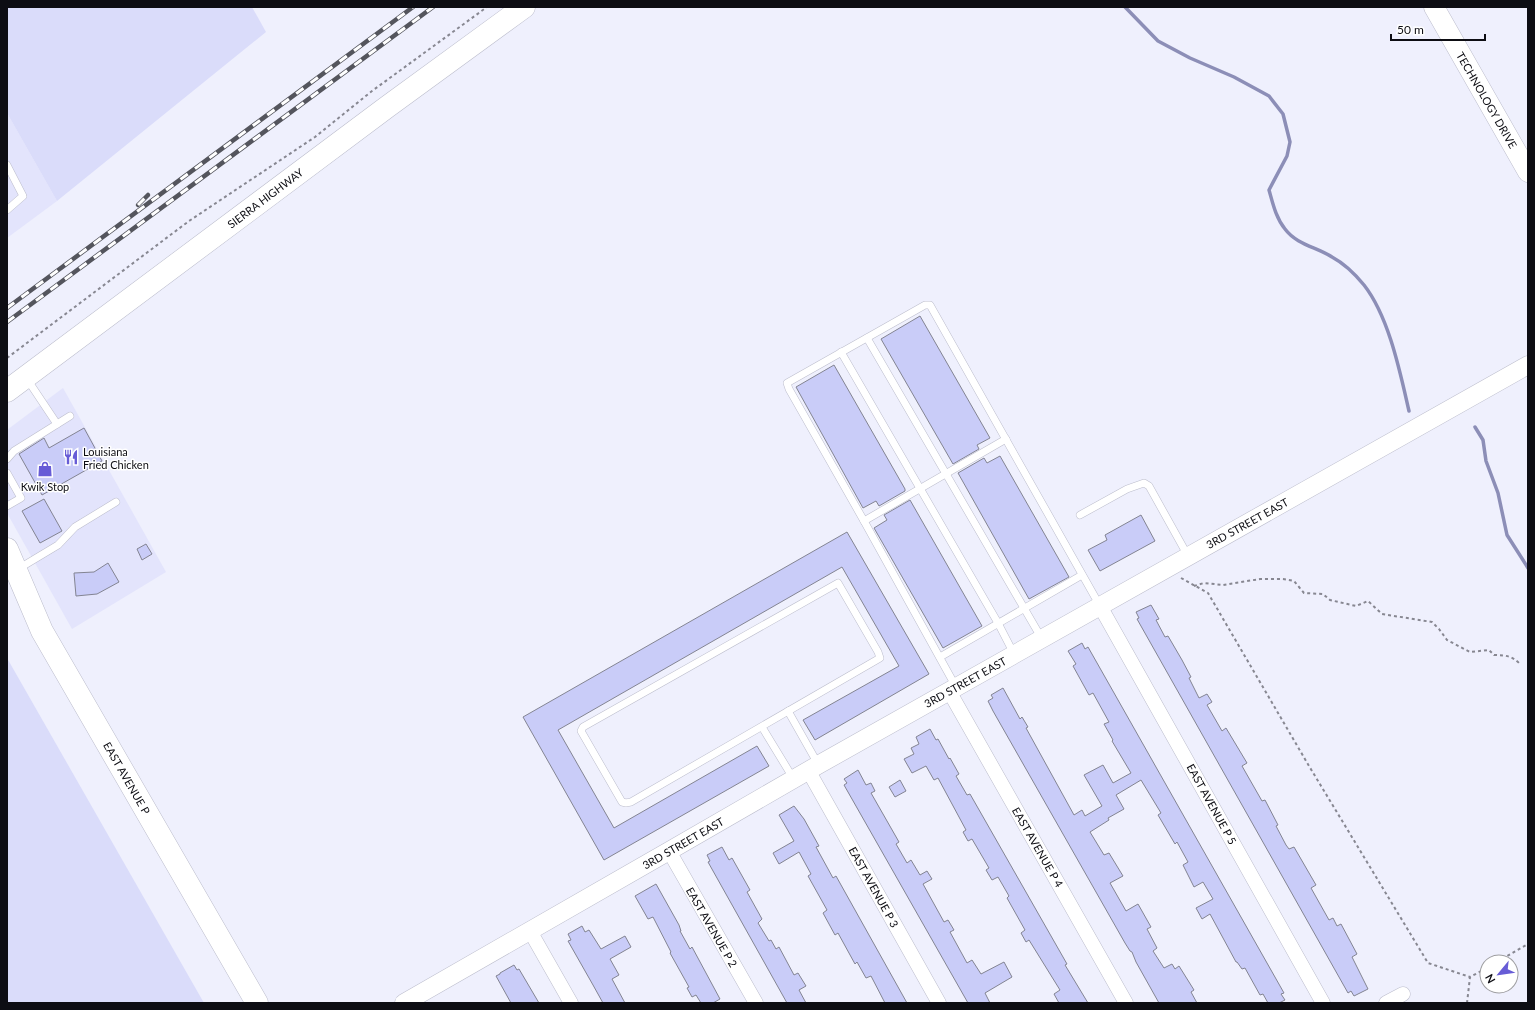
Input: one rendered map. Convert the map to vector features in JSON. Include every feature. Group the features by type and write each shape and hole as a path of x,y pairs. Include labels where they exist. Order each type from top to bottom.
{"main road":[{"name":"SIERRA HIGHWAY","path":"7,391 387,107 524,7"},
{"name":"TECHNOLOGY DRIVE","path":"1434,7 1528,172"},
{"name":"EAST AVENUE P","path":"7,549 12,578 257,1003"}],"street":[{"name":"3RD STREET EAST","path":"404,1003 806,771 1528,365"},
{"name":"EAST AVENUE P 5","path":"1100,606 1323,1003"},
{"name":"EAST AVENUE P 4","path":"953,689 1126,1003"},
{"name":"EAST AVENUE P 3","path":"806,771 940,1003"},
{"name":"EAST AVENUE P 2","path":"669,851 756,1003"},
{"path":"530,931 571,1003"},
{"path":"1386,1003 1403,994"}],"lane":[{"path":"7,165 24,196 7,210"},
{"path":"953,689 940,657 787,383 841,352 925,305 930,305 1100,606"},
{"path":"867,338 1042,639"},
{"path":"841,352 998,623 1014,654"},
{"path":"26,377 57,424"},
{"path":"7,459 14,451 70,416"},
{"path":"864,521 1006,439"},
{"path":"7,473 21,498 7,506"},
{"path":"1080,515 1137,484 1144,483 1149,486 1188,557"},
{"path":"12,578 58,545 75,528 116,502"},
{"path":"940,657 1082,575"},
{"path":"838,583 880,658 762,727 631,802 626,803 622,802 581,731 583,727 838,583"},
{"path":"788,711 806,771"},
{"path":"762,727 806,771"}],"path":[{"path":"7,358 189,221 315,137 372,91 487,7"},
{"path":"1167,568 1194,586 1208,593 1309,766 1428,963 1470,977 1479,972"},
{"path":"1194,586 1204,583 1223,585 1260,579 1283,579 1294,581 1304,593 1323,594 1330,600 1356,606 1368,601 1382,614 1432,622 1440,629 1447,640 1470,652 1489,650 1494,655 1503,655 1513,658 1519,663"},
{"path":"1511,954 1528,944"},
{"path":"1467,1003 1470,977"}],"shaded area":[{"path":"7,7 252,7 266,32 57,201 7,113"},
{"path":"7,113 57,201 7,238"},
{"path":"63,388 166,572 72,629 7,513 7,430"},
{"path":"7,658 204,1003 7,1003"}],"building":[{"path":"920,316 990,438 977,445 979,449 953,464 881,339"},
{"path":"834,365 905,489 905,491 879,506 876,501 863,508 796,387"},
{"path":"84,428 102,461 42,495 19,454 44,438 49,448"},
{"path":"1000,456 1069,577 1029,599 958,473 984,458 987,463"},
{"path":"44,499 62,531 40,543 22,511"},
{"path":"910,500 982,626 943,648 874,528 887,520 884,515"},
{"path":"1141,515 1155,541 1100,571 1088,550 1107,540 1105,535"},
{"path":"847,532 929,674 815,740 803,720 899,666 842,567 558,730 614,828 757,746 769,766 604,860 523,717"},
{"path":"146,544 152,554 142,560 137,549"},
{"path":"108,563 119,582 97,594 76,596 74,573 94,572"},
{"path":"1151,605 1159,619 1156,620 1165,637 1168,636 1191,677 1189,678 1199,698 1207,694 1212,702 1207,705 1222,731 1226,728 1247,763 1242,766 1262,801 1265,800 1278,825 1276,826 1286,845 1289,849 1294,847 1316,885 1311,888 1329,920 1333,918 1337,926 1341,924 1357,954 1352,957 1368,989 1354,996 1351,991 1348,993 1137,619 1139,618 1136,612"},
{"path":"1082,643 1085,649 1088,647 1284,993 1281,994 1285,1000 1279,1003 1268,1003 1263,994 1260,995 1245,968 1242,969 1236,962 1210,914 1202,919 1196,908 1213,899 1203,882 1194,887 1183,865 1188,862 1177,842 1175,844 1158,815 1161,813 1141,780 1116,795 1124,809 1108,818 1109,820 1090,832 1104,855 1109,853 1123,876 1110,883 1126,911 1138,904 1151,927 1147,929 1157,948 1153,951 1164,968 1172,964 1175,969 1179,966 1194,990 1191,992 1197,1003 1159,1003 1132,952 1125,943 988,701 993,698 991,695 1003,688 1020,719 1022,717 1028,727 1026,728 1074,815 1082,810 1085,816 1102,806 1084,775 1103,765 1113,783 1131,773 1104,724 1109,722 1093,693 1089,695 1073,666 1076,664 1068,651"},
{"path":"930,729 936,740 938,739 949,759 950,758 959,774 956,776 967,795 970,794 1067,964 1065,965 1088,1003 1059,1003 1054,994 1060,990 1029,940 1026,942 1021,933 1025,930 1007,898 1009,896 998,877 992,880 986,870 989,868 972,839 968,841 963,832 966,830 938,778 934,780 926,766 912,773 904,759 914,754 911,748 919,744 916,737"},
{"path":"858,770 866,785 871,783 875,791 871,793 899,842 896,844 907,863 911,860 920,875 927,871 932,879 923,884 944,922 948,920 954,930 950,932 967,963 972,960 981,974 1004,962 1012,977 985,993 990,1003 968,1003 844,785 847,783 844,779"},
{"path":"900,780 906,791 895,797 889,787"},
{"path":"794,806 804,819 819,846 816,847 833,878 836,876 907,1003 885,1003 871,976 866,978 857,962 855,964 838,933 835,935 823,913 827,910 808,876 811,874 799,852 779,864 773,853 794,841 779,815"},
{"path":"722,847 729,860 732,858 750,890 747,892 762,919 758,923 769,941 771,940 776,949 779,947 794,975 798,973 806,986 799,990 806,1003 787,1003 708,862 710,861 707,855"},
{"path":"656,884 679,925 680,931 690,949 692,947 720,999 713,1003 701,1003 696,995 692,997 687,988 689,987 670,953 671,952 653,917 648,919 635,896"},
{"path":"582,926 585,932 589,930 601,949 625,936 631,947 610,959 619,975 612,979 625,1003 603,1003 568,941 571,940 568,934"},
{"path":"514,965 517,970 519,969 539,1003 511,1003 496,976"}],"waterway":[{"path":"1125,7 1158,41 1190,58 1234,77 1269,96 1283,114 1290,142 1287,156 1269,190 1277,216 1285,229 1295,239 1326,254 1341,263 1353,273 1373,298 1387,329 1409,411"},
{"path":"1475,427 1483,440 1486,461 1498,493 1507,535 1528,568"}],"railway":[{"path":"7,308 413,7"},
{"path":"7,322 433,7"},
{"path":"138,205 148,195"}],"place":[{"name":"Louisiana Fried Chicken","path":"71,457"},
{"name":"Kwik Stop","path":"45,469"}]}
